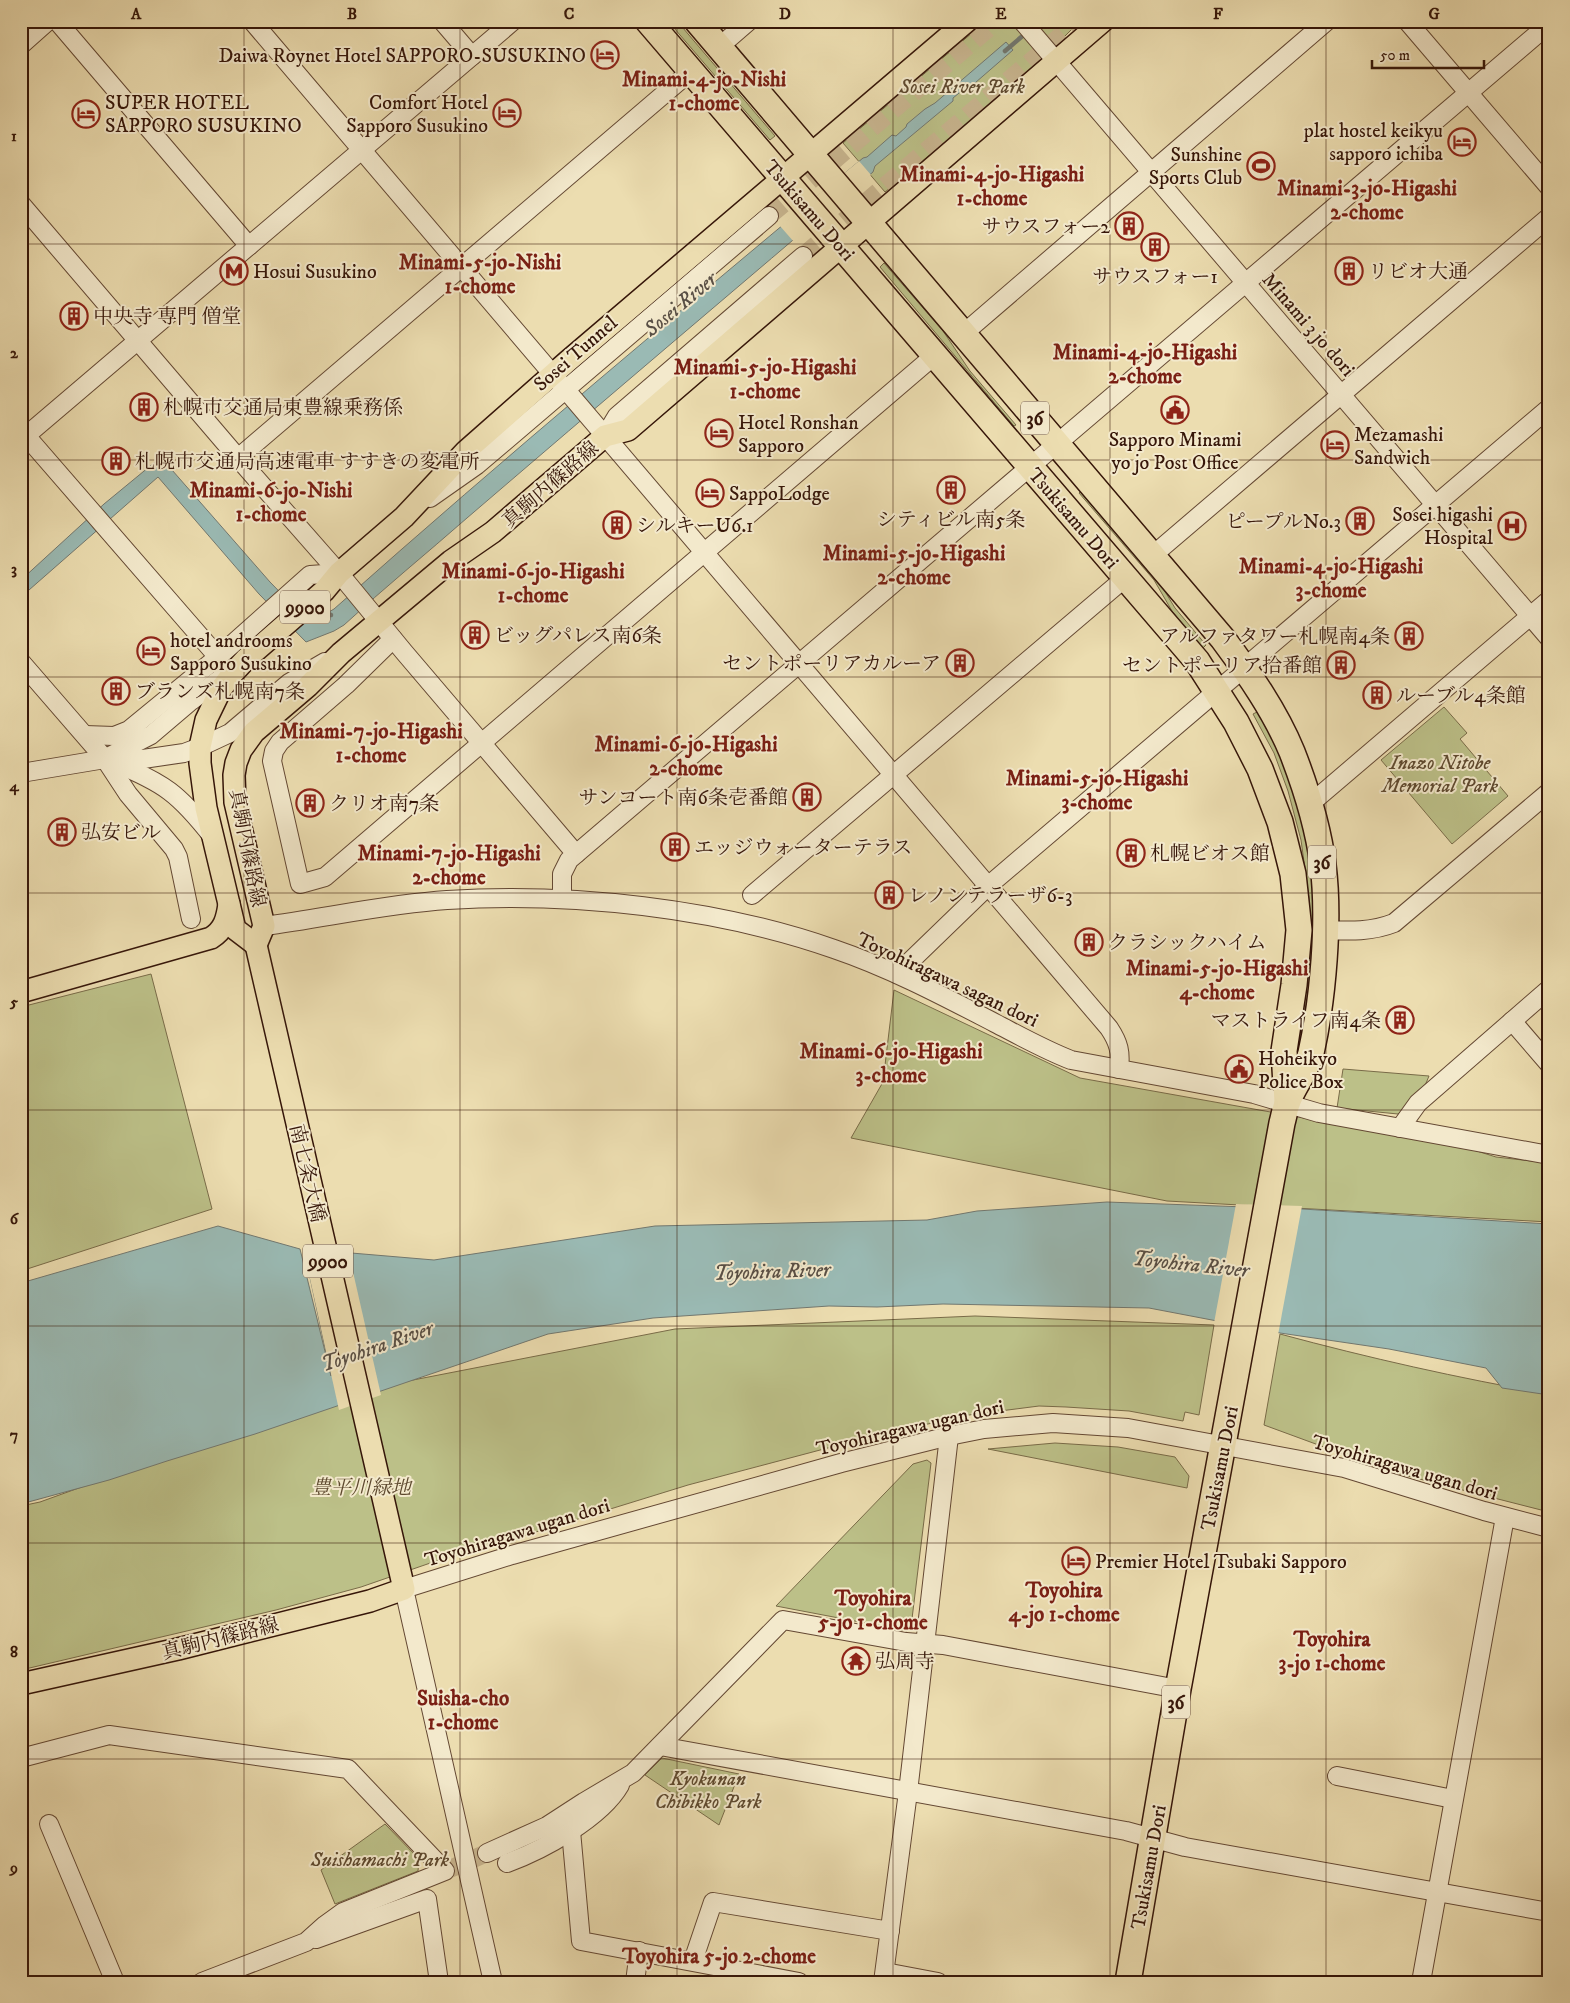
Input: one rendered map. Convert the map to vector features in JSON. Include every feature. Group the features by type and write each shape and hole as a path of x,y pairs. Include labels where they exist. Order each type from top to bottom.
{"highway":[{"name":"Tsukisamu Dori","path":"648,21 1196,661 1217,690 1236,722 1260,769 1280,822 1293,874 1298,930 1294,985 1284,1051 1285,1113 1178,1688 1128,1982"},
{"name":"Tsukisamu Dori","path":"697,21 1152,556 1244,667 1266,702 1291,750 1310,804 1323,865 1325,930 1321,985 1310,1055 1285,1113"}],"main road":[{"name":"真駒内篠路線","path":"967,21 783,178 559,382 466,451 404,517 339,573 324,591 246,659 227,682 212,705 206,720 200,747 203,789 235,930 260,936 236,802 234,775 241,750 254,732 308,686 341,652 372,615 493,532 605,436 628,430 1103,21"},
{"name":"真駒内篠路線","path":"21,992 211,938 218,934 223,927 229,904"},
{"name":"南七条大橋","path":"260,936 402,1582"},
{"name":"真駒内篠路線","path":"21,1684 178,1649 370,1601 402,1582"}],"street":[{"path":"21,45 48,21"},
{"path":"57,21 249,246"},
{"path":"252,21 1109,1028 1120,1047 1119,1069"},
{"path":"442,21 472,56"},
{"path":"218,657 23,435 138,340 512,21"},
{"path":"719,47 748,21"},
{"path":"963,334 1327,21"},
{"path":"1407,21 1549,186"},
{"name":"Minami 3 jo dori","path":"1022,22 1549,638"},
{"path":"562,899 562,874 564,866 576,854 1549,24"},
{"path":"238,458 691,71"},
{"path":"21,204 339,573 372,615 576,854"},
{"name":"Sosei Tunnel","path":"559,382 769,216"},
{"path":"1152,556 1549,217"},
{"path":"605,436 617,416 803,256"},
{"path":"393,639 346,685 280,742 274,750 272,762 300,884 325,877 935,355"},
{"path":"897,974 988,886 1549,408"},
{"path":"86,735 114,736 129,730 218,657 310,575 339,573"},
{"path":"752,895 1125,578"},
{"path":"1310,804 1549,600"},
{"path":"21,773 106,759 143,759 184,753 200,747 230,734 289,684 341,652"},
{"path":"106,759 151,735 191,701 246,659"},
{"path":"21,662 106,759 128,794 174,849 178,857 191,919"},
{"path":"106,759 148,777 175,794 195,814 213,838"},
{"path":"1325,930 1356,932 1379,929 1394,923 1549,792"},
{"name":"Toyohiragawa sagan dori","path":"260,936 446,900 562,899 665,910 755,926 835,949 897,974 1061,1056 1085,1064 1254,1094 1285,1113 1320,1113 1549,1154"},
{"path":"1400,1128 1418,1102 1549,988"},
{"path":"1512,1021 1549,1064"},
{"name":"Toyohiragawa ugan dori","path":"402,1582 512,1555 841,1463 949,1436 1014,1425 1074,1423 1226,1434 1505,1517 1549,1528"},
{"path":"938,1982 884,1977 908,1792 949,1436"},
{"path":"1421,1982 1505,1517"},
{"path":"402,1582 493,1982"},
{"path":"487,1853 547,1826 633,1773 783,1620 1178,1688"},
{"path":"21,1758 109,1734 348,1769 445,1871 343,1912 306,1942"},
{"path":"660,1746 1126,1830 1185,1847 1549,1912"},
{"path":"1337,1776 1453,1798"},
{"path":"507,1863 572,1831 610,1800 623,1780"},
{"path":"49,1824 115,1982"},
{"path":"572,1831 582,1941 799,1982"},
{"path":"202,1982 306,1942 427,1899 439,1982"},
{"path":"693,1961 713,1902 890,1932"},
{"path":"635,1982 639,1951"}],"green space":[{"path":"668,21 677,21 775,136 770,140"},
{"name":"Sosei River Park","path":"986,21 1080,21 1023,78 885,192 843,143"},
{"path":"884,263 943,331 970,371 1016,425 1014,426 880,267"},
{"path":"1081,491 1158,580 1175,608 1206,645 1203,648 1172,611 1154,580 1079,493"},
{"name":"Inazo Nitobe Memorial Park","path":"1444,707 1467,733 1460,739 1508,796 1452,844 1381,760"},
{"path":"1257,712 1283,761 1293,787 1301,814 1312,869 1315,924 1313,959 1295,1064 1311,933 1309,898 1301,840 1288,791 1274,753 1253,714"},
{"path":"151,974 212,1209 21,1271 21,1007"},
{"path":"894,990 1080,1078 1461,1146 1496,1157 1549,1163 1549,1222 1167,1201 851,1138 883,1082"},
{"path":"1343,1069 1429,1076 1424,1088 1398,1114 1337,1108"},
{"name":"豊平川緑地","path":"975,1316 1214,1325 1199,1415 1185,1412 1183,1421 1129,1411 1039,1406 969,1415 873,1436 688,1485 439,1560 361,1587 276,1610 21,1670 21,1506 40,1502 336,1395 675,1329"},
{"path":"1280,1334 1414,1367 1549,1394 1549,1512 1392,1472 1264,1425"},
{"path":"1055,1443 1118,1447 1175,1457 1189,1476 1187,1488 988,1449"},
{"path":"927,1460 931,1463 911,1627 907,1631 776,1606 913,1464"},
{"name":"Kyokunan Chibikko Park","path":"662,1758 739,1774 719,1825 645,1775"},
{"name":"Suishamachi Park","path":"385,1824 419,1859 418,1871 335,1904 321,1870"}],"water":[{"path":"1006,42 1013,50 968,89 964,89 953,98 953,101 875,166 873,172 344,625 334,631 306,642 259,594 158,477 21,597 21,580 104,504 155,462 165,462 270,582 310,623 334,609 663,325 863,158 867,157 892,135 896,136 907,124 935,103"},
{"name":"Toyohira River","path":"1107,1202 1302,1209 1549,1224 1549,1395 1502,1388 1486,1368 1389,1349 1280,1333 1149,1308 943,1304 877,1307 829,1306 653,1318 548,1334 255,1434 109,1480 21,1504 21,1283 218,1226 300,1249 331,1376 304,1249 434,1260 655,1226 927,1220 977,1211"}],"pier":[{"path":"859,161 871,175 794,242 780,226"},
{"path":"1236,1204 1302,1206 1278,1335 1214,1323"},
{"path":"303,1247 348,1250 381,1395 339,1410"}],"waterway":[{"name":"Sosei River","path":"1032,28 1041,21"},
{"name":"Sosei River","path":"1005,51 1026,33"},
{"path":"321,612 331,615"}],"tunnel":[{"path":"769,216 997,21"},
{"path":"803,256 1078,21"},
{"path":"445,1871 487,1853"}],"place":[{"name":"Daiwa Roynet Hotel SAPPORO-SUSUKINO","path":"605,55"},
{"name":"Comfort Hotel Sapporo Susukino","path":"507,113"},
{"name":"SUPER HOTEL SAPPORO SUSUKINO","path":"86,114"},
{"name":"plat hostel keikyu sapporo ichiba","path":"1462,142"},
{"name":"Sunshine Sports Club","path":"1261,166"},
{"name":"サウスフォー2","path":"1129,226"},
{"name":"サウスフォー1","path":"1155,247"},
{"name":"Hosui Susukino","path":"234,271"},
{"name":"リビオ大通","path":"1349,271"},
{"name":"中央寺 専門 僧堂","path":"74,316"},
{"name":"札幌市交通局東豊線乗務係","path":"144,407"},
{"name":"Sapporo Minami yo jo Post Office","path":"1175,410"},
{"name":"Hotel Ronshan Sapporo","path":"719,433"},
{"name":"Mezamashi Sandwich","path":"1335,445"},
{"name":"札幌市交通局高速電車 すすきの変電所","path":"116,461"},
{"name":"シティビル南5条","path":"951,490"},
{"name":"SappoLodge","path":"710,493"},
{"name":"ピープルNo.3","path":"1360,521"},
{"name":"シルキーU6.1","path":"617,525"},
{"name":"Sosei higashi Hospital","path":"1512,526"},
{"name":"ビッグパレス南6条","path":"475,635"},
{"name":"アルファタワー札幌南4条","path":"1409,636"},
{"name":"hotel androoms Sapporo Susukino","path":"151,651"},
{"name":"セントポーリアカルーア","path":"960,663"},
{"name":"セントポーリア拾番館","path":"1341,665"},
{"name":"ブランズ札幌南7条","path":"116,691"},
{"name":"ルーブル4条館","path":"1377,695"},
{"name":"サンコート南6条壱番館","path":"807,797"},
{"name":"クリオ南7条","path":"310,803"},
{"name":"弘安ビル","path":"62,832"},
{"name":"エッジウォーターテラス","path":"675,847"},
{"name":"札幌ビオス館","path":"1131,853"},
{"name":"レノンテラーザ6-3","path":"889,895"},
{"name":"クラシックハイム","path":"1089,942"},
{"name":"マストライフ南4条","path":"1400,1020"},
{"name":"Hoheikyo Police Box","path":"1239,1069"},
{"name":"Premier Hotel Tsubaki Sapporo","path":"1076,1561"},
{"name":"弘周寺","path":"856,1661"}],"district":[{"name":"Minami-4-jo-Nishi 1-chome","path":"704,91"},
{"name":"Minami-4-jo-Higashi 1-chome","path":"992,186"},
{"name":"Minami-3-jo-Higashi 2-chome","path":"1367,200"},
{"name":"Minami-5-jo-Nishi 1-chome","path":"480,274"},
{"name":"Minami-4-jo-Higashi 2-chome","path":"1145,364"},
{"name":"Minami-5-jo-Higashi 1-chome","path":"765,379"},
{"name":"Minami-6-jo-Nishi 1-chome","path":"271,502"},
{"name":"Minami-5-jo-Higashi 2-chome","path":"914,565"},
{"name":"Minami-4-jo-Higashi 3-chome","path":"1331,578"},
{"name":"Minami-6-jo-Higashi 1-chome","path":"533,583"},
{"name":"Minami-7-jo-Higashi 1-chome","path":"371,743"},
{"name":"Minami-6-jo-Higashi 2-chome","path":"686,756"},
{"name":"Minami-5-jo-Higashi 3-chome","path":"1097,790"},
{"name":"Minami-7-jo-Higashi 2-chome","path":"449,865"},
{"name":"Minami-5-jo-Higashi 4-chome","path":"1217,980"},
{"name":"Minami-6-jo-Higashi 3-chome","path":"891,1063"},
{"name":"Toyohira 4-jo 1-chome","path":"1064,1602"},
{"name":"Toyohira 5-jo 1-chome","path":"873,1610"},
{"name":"Toyohira 3-jo 1-chome","path":"1332,1651"},
{"name":"Suisha-cho 1-chome","path":"463,1710"},
{"name":"Toyohira 5-jo 2-chome","path":"719,1956"}]}
